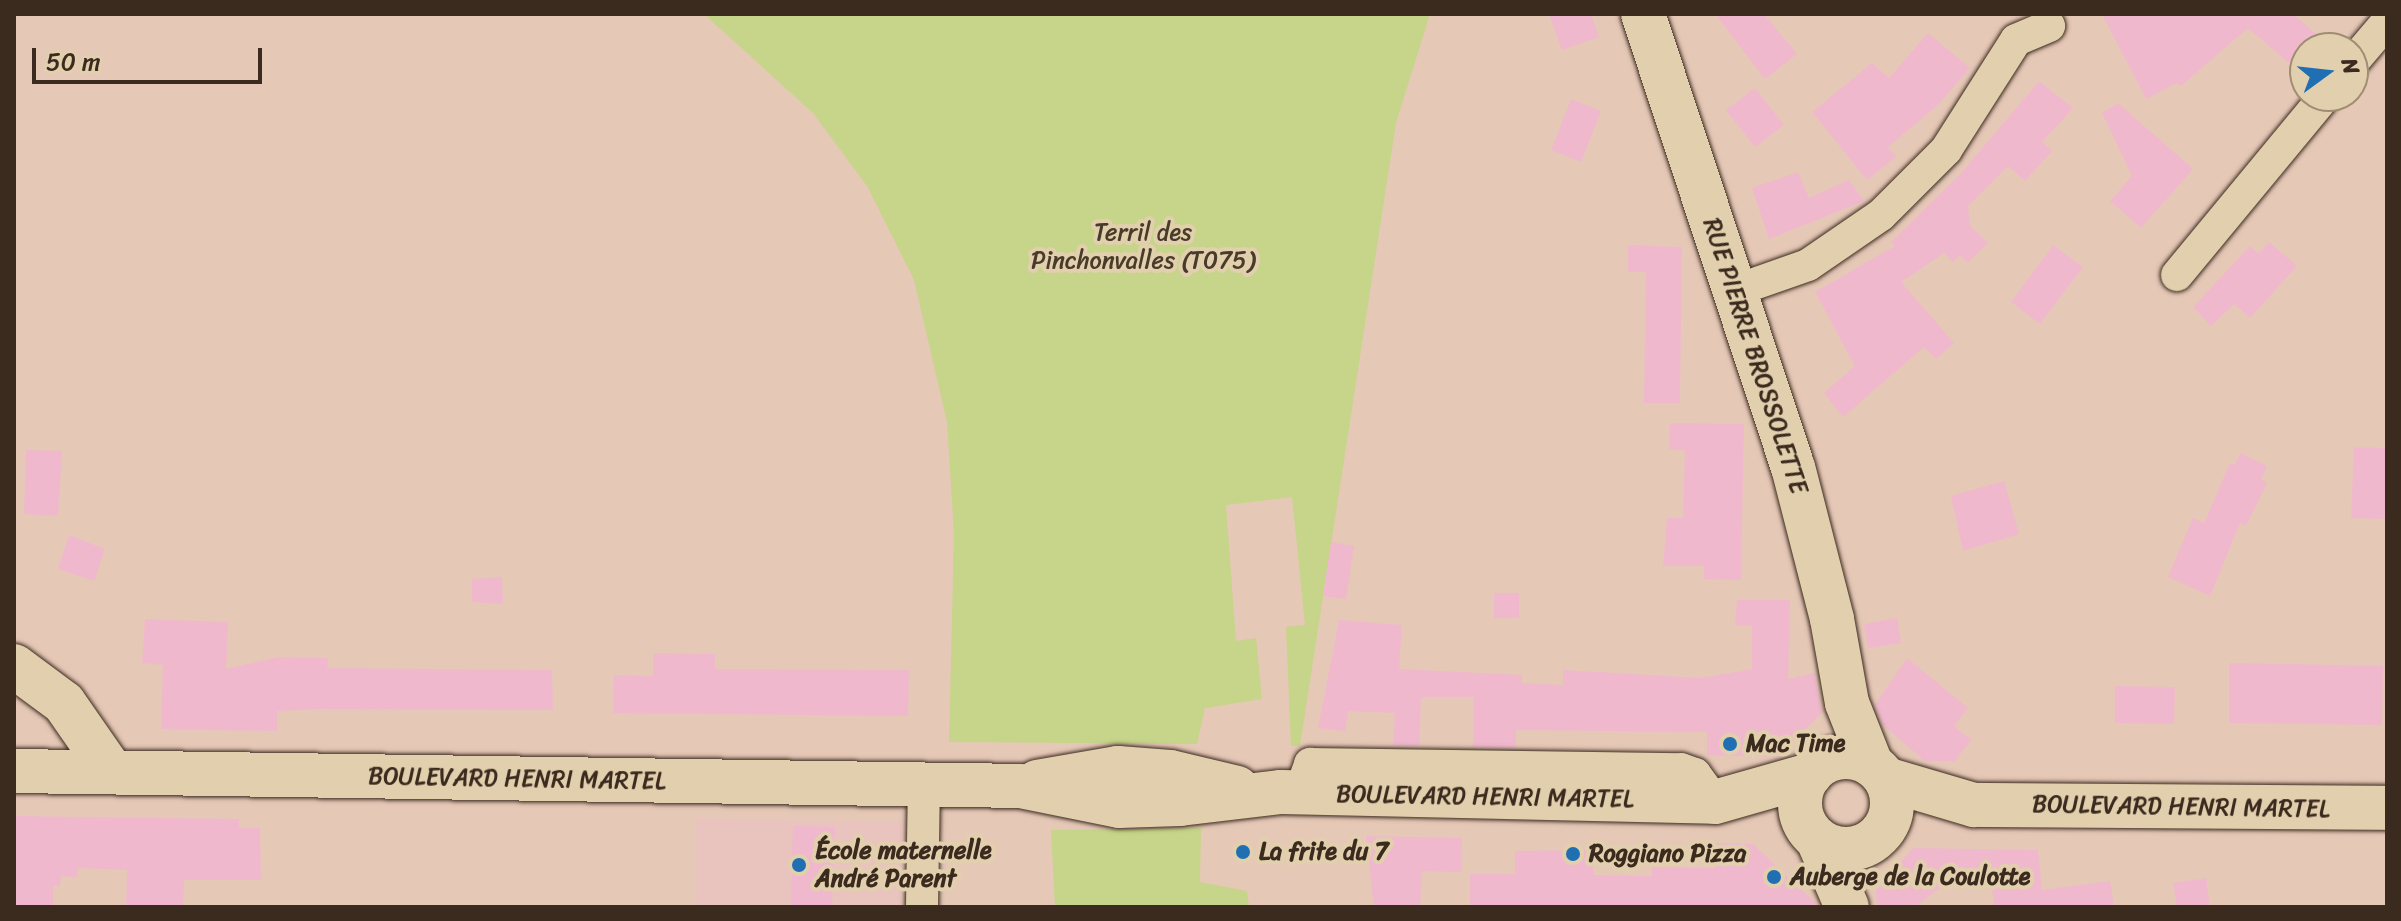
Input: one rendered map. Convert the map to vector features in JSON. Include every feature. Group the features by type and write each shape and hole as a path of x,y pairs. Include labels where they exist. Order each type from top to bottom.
{"main road":[{"name":"RUE PIERRE BROSSOLETTE","path":"1643,14 1737,290 1793,467 1832,619 1847,703 1850,769 1893,810 1846,902"},
{"path":"14,666 64,703 112,772"},
{"name":"BOULEVARD HENRI MARTEL","path":"14,771 1020,786 1118,768 1170,772 1254,793 1715,802 1850,769 1974,805 2387,808"},
{"path":"1846,902 1800,810 1850,769"},
{"name":"BOULEVARD HENRI MARTEL","path":"1715,802 1812,834 1835,849 1974,805"}],"street":[{"path":"1737,290 1808,265 1881,215 1946,150 2016,40 2049,26"},
{"path":"2177,275 2312,112"},
{"path":"922,907 924,785"}],"shaded area":[{"name":"École maternelle André Parent","path":"696,818 903,822 901,907 695,907"}],"green space":[{"name":"Terril des Pinchonvalles (T075)","path":"704,14 1430,14 1396,123 1300,746 1291,746 1286,627 1305,625 1292,497 1226,505 1236,641 1256,638 1262,699 1205,708 1197,744 949,742 954,534 947,422 914,280 867,186 813,113"},
{"path":"1201,828 1200,882 1247,891 1249,907 1055,907 1051,830"}],"building":[{"path":"1549,14 1591,14 1599,37 1562,50"},
{"path":"1715,14 1764,14 1797,54 1765,79"},
{"path":"2102,14 2293,14 2314,32 2289,32 2289,63 2248,28 2181,86 2177,83 2146,99"},
{"path":"1928,33 1970,68 1938,105 1888,147 1896,157 1867,180 1812,112 1872,63 1889,78"},
{"path":"2039,81 2073,108 2042,142 2052,151 2025,181 2008,166 1968,206 1970,226 1988,243 1967,263 1960,255 1953,262 1944,253 1901,282 1954,343 1936,359 1924,347 1843,417 1824,393 1855,366 1815,292 1895,246 1891,242 1962,172"},
{"path":"1755,88 1784,125 1755,147 1726,110"},
{"path":"1571,99 1601,111 1581,162 1551,150"},
{"path":"2118,103 2193,169 2141,228 2110,201 2132,176 2102,113"},
{"path":"1798,172 1809,198 1849,180 1864,201 1769,239 1752,188"},
{"path":"2269,242 2297,266 2250,318 2234,304 2211,326 2193,307 2250,246 2259,254"},
{"path":"1628,245 1682,247 1680,403 1644,403 1646,272 1628,272"},
{"path":"2053,245 2083,267 2040,324 2011,302"},
{"path":"1670,423 1744,424 1741,580 1704,579 1704,566 1663,566 1667,518 1683,518 1685,450 1669,450"},
{"path":"2354,447 2387,448 2387,519 2351,518"},
{"path":"26,450 62,451 58,516 24,514"},
{"path":"2240,453 2267,466 2261,480 2267,483 2246,526 2240,523 2210,596 2168,577 2193,518 2204,523 2230,463 2235,465"},
{"path":"2004,481 2019,534 1963,551 1951,496"},
{"path":"69,535 105,549 94,581 58,569"},
{"path":"1331,542 1354,546 1346,599 1323,596"},
{"path":"502,577 503,604 472,602 472,579"},
{"path":"1494,593 1519,593 1519,618 1494,618"},
{"path":"1737,600 1790,600 1788,679 1814,673 1822,712 1779,757 1707,755 1707,732 1516,730 1516,748 1473,747 1474,697 1421,697 1419,746 1393,746 1395,713 1348,711 1345,731 1318,728 1339,620 1402,625 1399,669 1522,675 1522,683 1563,685 1563,670 1701,678 1752,669 1752,626 1735,625"},
{"path":"1897,618 1901,643 1868,648 1864,624"},
{"path":"145,619 228,622 226,669 278,657 328,658 327,668 552,670 553,710 315,709 277,711 277,731 161,729 163,665 142,663"},
{"path":"653,653 715,654 715,669 909,670 908,716 613,713 614,675 653,676"},
{"path":"1907,658 1968,708 1954,726 1971,740 1955,761 1925,761 1883,725 1875,705"},
{"path":"2229,663 2383,666 2382,725 2229,723"},
{"path":"2115,686 2175,687 2174,724 2115,723"},
{"path":"14,816 239,819 239,828 260,828 261,880 184,880 183,906 126,907 127,870 78,868 77,877 61,876 60,886 53,885 53,907 14,907"},
{"path":"793,826 835,827 832,907 791,907"},
{"path":"1366,836 1462,838 1461,872 1422,871 1420,907 1374,907"},
{"path":"1716,843 1753,844 1820,907 1470,907 1470,874 1515,874 1515,851 1594,850 1593,875 1652,876 1652,867 1715,868"},
{"path":"1913,848 2038,850 2042,890 2110,881 2114,907 1994,907 1991,875 1957,875 1915,907 1878,907 1875,892"},
{"path":"2206,878 2210,907 2177,907 2173,883"}],"place":[{"name":"Mac Time","path":"1730,744"},
{"name":"La frite du 7","path":"1243,852"},
{"name":"Roggiano Pizza","path":"1573,854"},
{"name":"École maternelle André Parent","path":"799,865"},
{"name":"Auberge de la Coulotte","path":"1774,877"}]}
